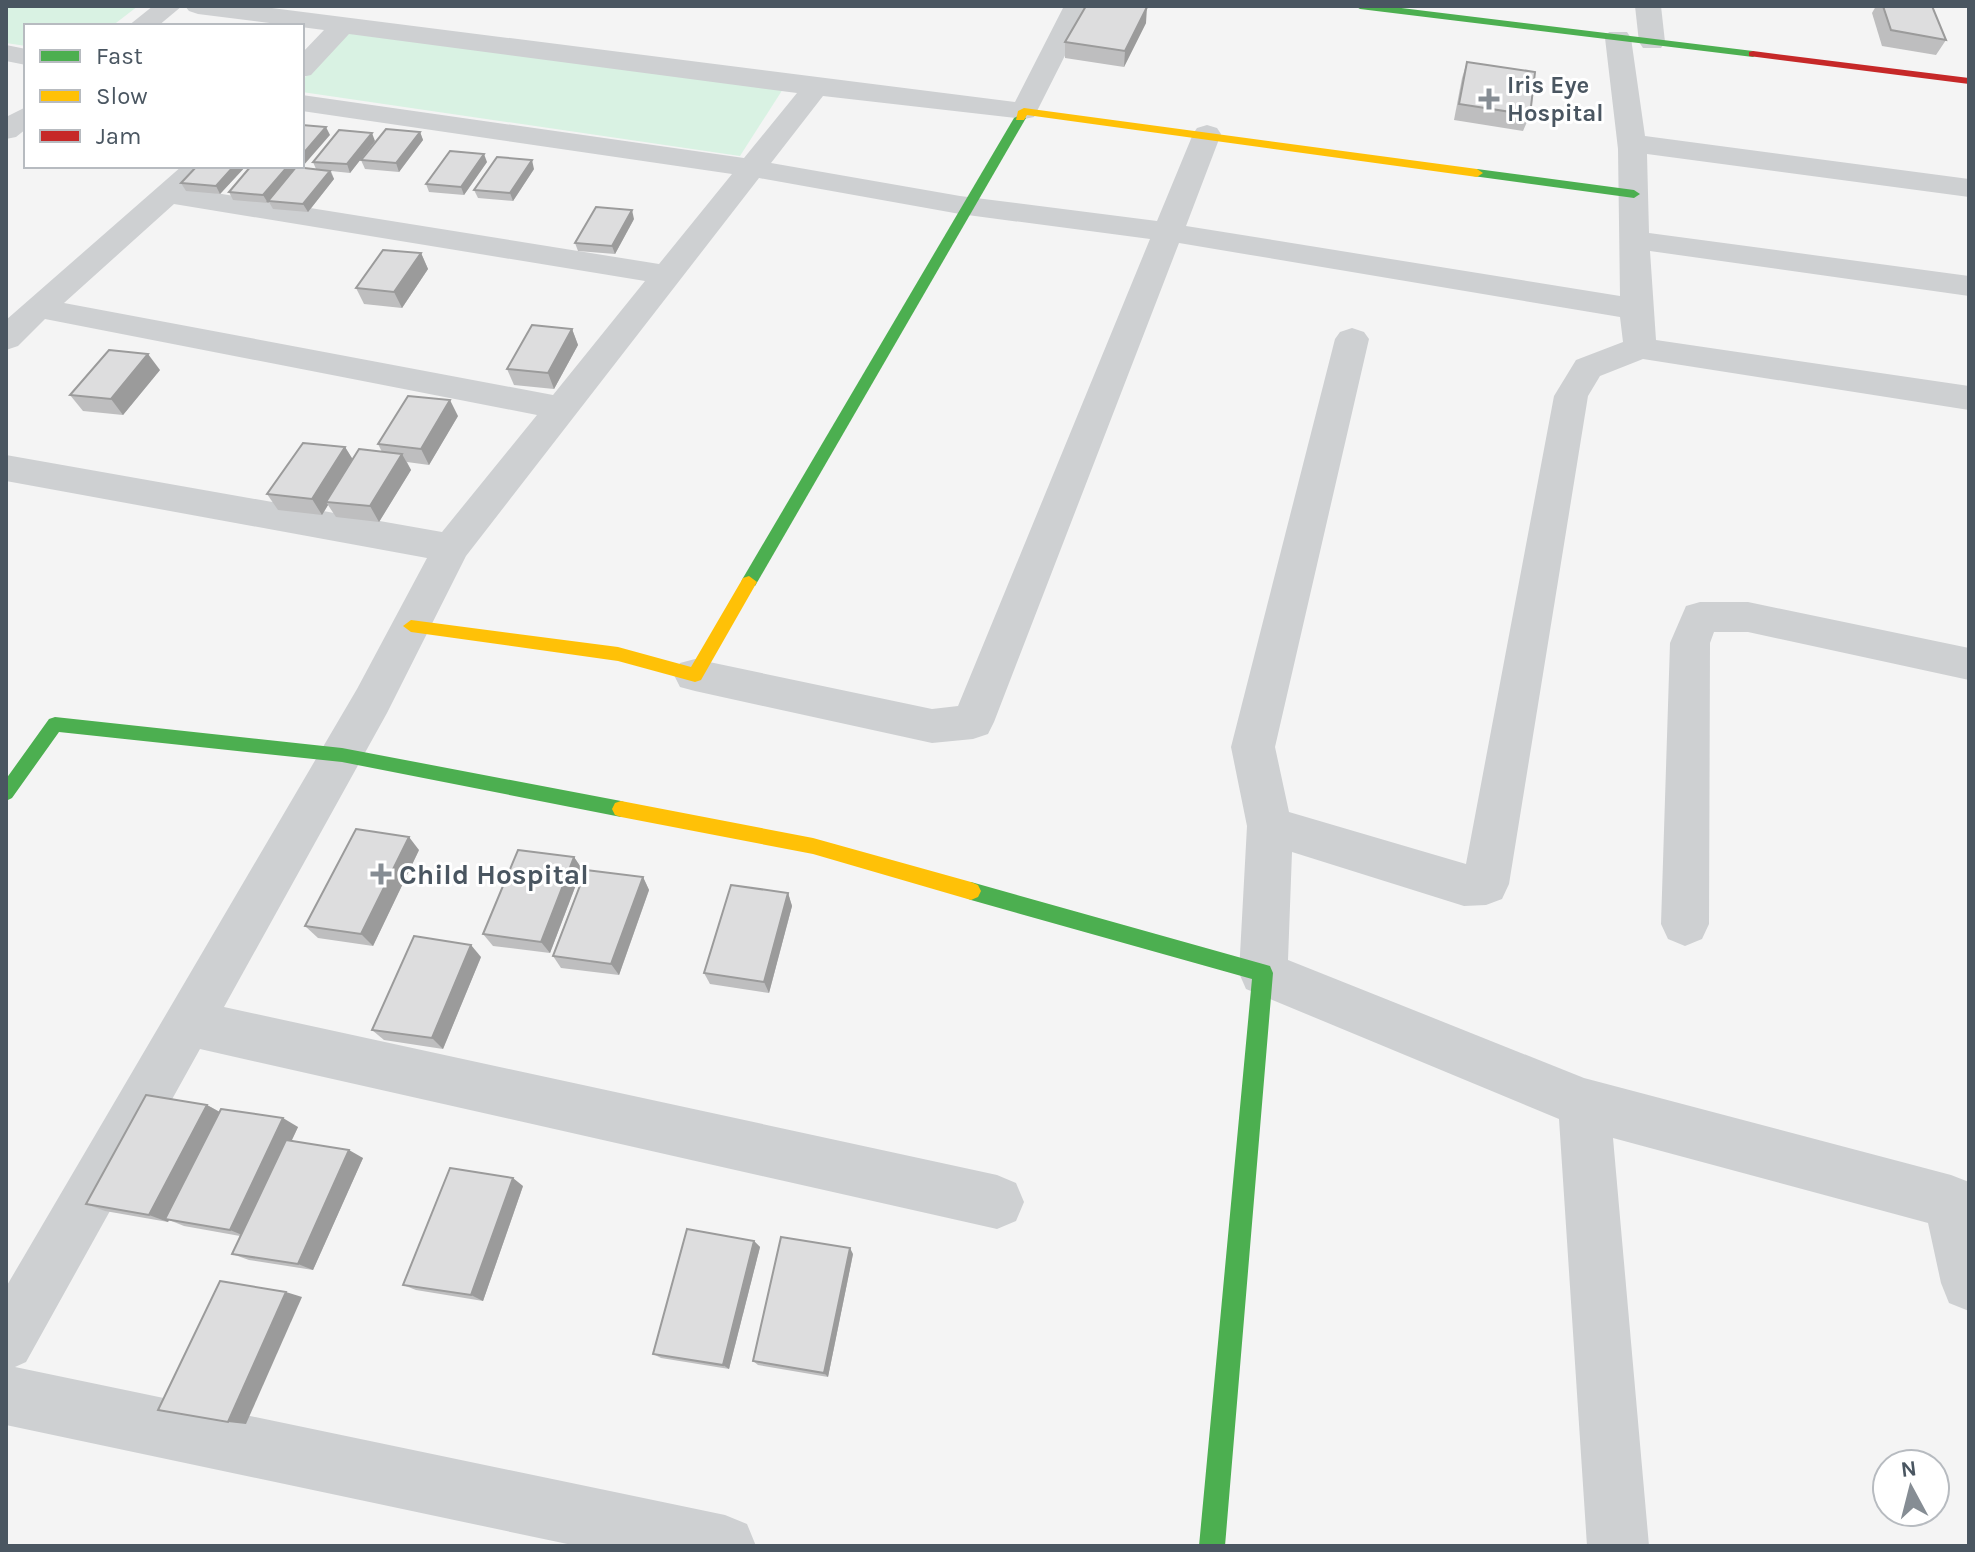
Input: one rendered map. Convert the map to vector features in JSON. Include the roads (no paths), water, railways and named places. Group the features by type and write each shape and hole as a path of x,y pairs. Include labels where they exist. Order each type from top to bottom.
{"street":[{"path":"144,24 169,6"},
{"path":"198,6 816,87 1207,134 1634,194"},
{"path":"695,675 1024,111 1077,6"},
{"path":"1360,6 1969,81"},
{"path":"1648,6 1652,42"},
{"path":"304,67 342,26"},
{"path":"1618,38 1631,143 1638,329"},
{"path":"6,1342 342,755 451,548 816,87"},
{"path":"304,103 751,168 968,206 1168,232 1969,398"},
{"path":"6,131 24,117"},
{"path":"411,626 618,654 695,675 932,726 973,722 1207,134"},
{"path":"1631,143 1969,188"},
{"path":"6,339 197,168"},
{"path":"168,194 667,275"},
{"path":"1635,240 1969,286"},
{"path":"38,308 562,408"},
{"path":"1270,826 1464,885 1486,884 1571,396 1588,368 1638,329"},
{"path":"1212,1546 1263,973 1270,826 1253,747 1352,339"},
{"path":"6,468 451,548"},
{"path":"1685,924 1690,643 1700,617 1748,617 1969,664"},
{"path":"6,793 55,724 342,755 813,846 1263,973 1584,1104 1960,1205 1969,1283"},
{"path":"189,1023 997,1202"},
{"path":"1584,1104 1618,1546"},
{"path":"6,1395 725,1546"}],"place":[{"name":"Iris Eye Hospital","path":"1489,99"},
{"name":"Child Hospital","path":"381,874"}]}
